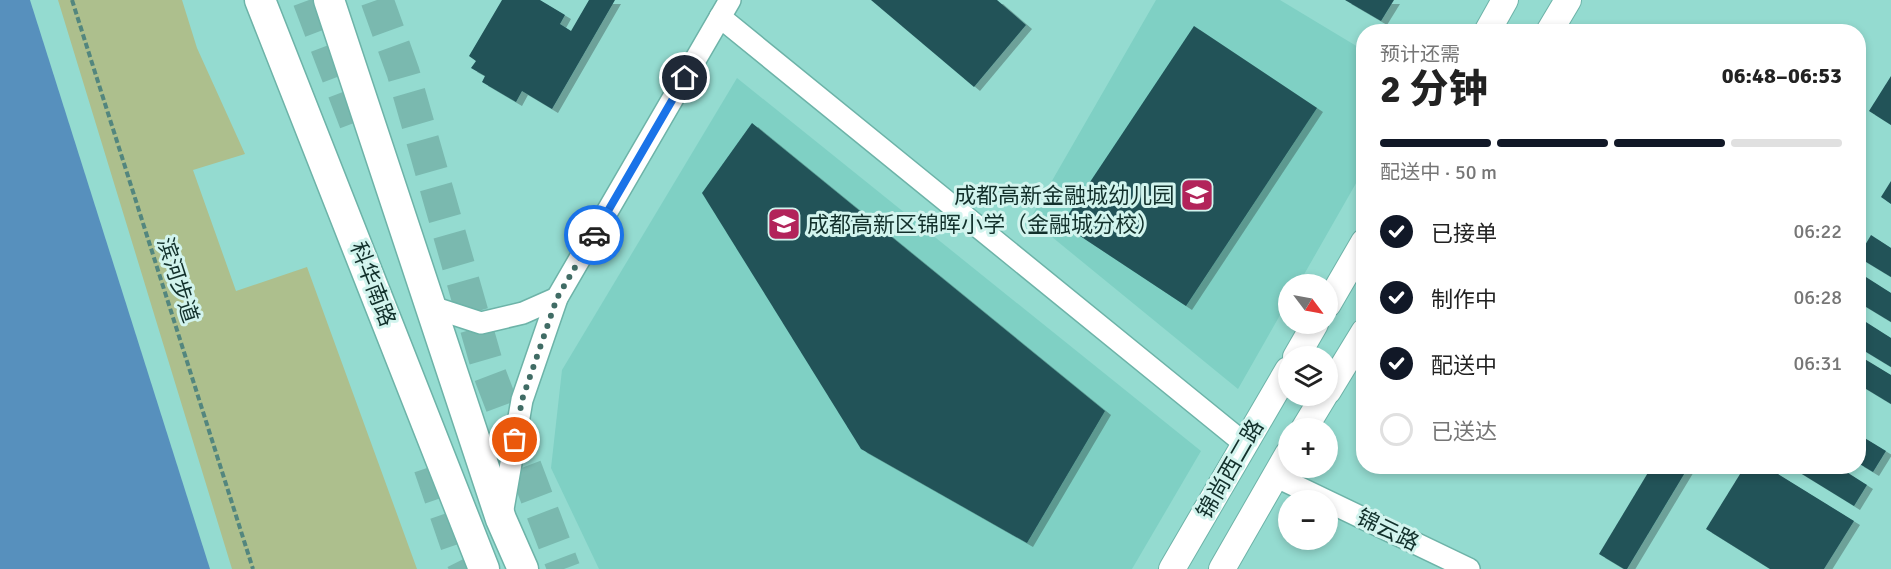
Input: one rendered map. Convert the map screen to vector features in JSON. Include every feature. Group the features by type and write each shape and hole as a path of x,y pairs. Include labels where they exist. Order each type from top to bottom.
{"main road":[{"name":"科华南路","path":"260,0 484,569"},
{"name":"科华南路","path":"329,0 501,519 523,569"}],"street":[{"path":"1492,24 1505,0"},
{"path":"1554,24 1568,0"},
{"path":"501,519 522,400 557,298 725,9 1245,444"},
{"path":"1338,287 1356,256"},
{"path":"432,307 481,323 523,313 557,298"},
{"path":"1338,375 1356,346"},
{"name":"锦尚西二路","path":"1172,569 1278,387"},
{"path":"1222,569 1278,472"},
{"name":"锦云路","path":"1305,478 1469,569"}],"path":[{"name":"滨河步道","path":"72,0 253,569"}],"shaded area":[{"path":"58,0 182,0 197,48 245,154 193,170 236,291 307,267 417,569 232,569"},
{"name":"成都高新金融城幼儿园","path":"1156,0 1280,0 1356,46 1356,183 1304,274 1278,274 1278,319 1238,389 1030,219"},
{"name":"成都高新区锦晖小学（金融城分校）","path":"737,78 1201,451 1132,569 599,569 551,468 562,370"}],"water":[{"path":"0,0 30,0 210,569 0,569"}],"building":[{"path":"502,0 540,0 565,15 560,24 571,31 589,0 615,0 552,109 522,91 516,102 482,82 485,76 471,68 476,61 469,56"},
{"path":"871,0 997,0 1026,25 974,87"},
{"path":"1345,0 1394,0 1381,21"},
{"path":"1194,26 1317,108 1186,306 1062,224"},
{"path":"1891,76 1891,125 1869,111"},
{"path":"752,123 1105,411 1027,543 861,449 702,193"},
{"path":"1891,181 1891,204 1881,197"},
{"path":"1871,235 1891,248 1891,277 1866,262 1866,243"},
{"path":"1866,277 1891,293 1891,322 1866,307"},
{"path":"1866,322 1891,338 1891,367 1866,352"},
{"path":"1866,360 1891,375 1891,404 1866,389"},
{"path":"1866,439 1886,451 1873,472 1866,468"},
{"path":"1647,474 1684,474 1627,569 1599,554"},
{"path":"1740,474 1778,474 1854,521 1824,569 1770,569 1706,529"},
{"path":"1802,474 1850,474 1867,485 1854,506"}],"tunnel":[{"path":"309,0 360,134"},
{"path":"377,0 403,72 489,372 564,569"},
{"path":"430,467 467,569"}],"way so far":[{"path":"515,440 522,400 557,298 594,235"}],"place":[{"name":"成都高新金融城幼儿园","path":"1197,195"},
{"name":"成都高新区锦晖小学（金融城分校）","path":"784,224"}],"route":[{"path":"594,235 685,78"}]}
